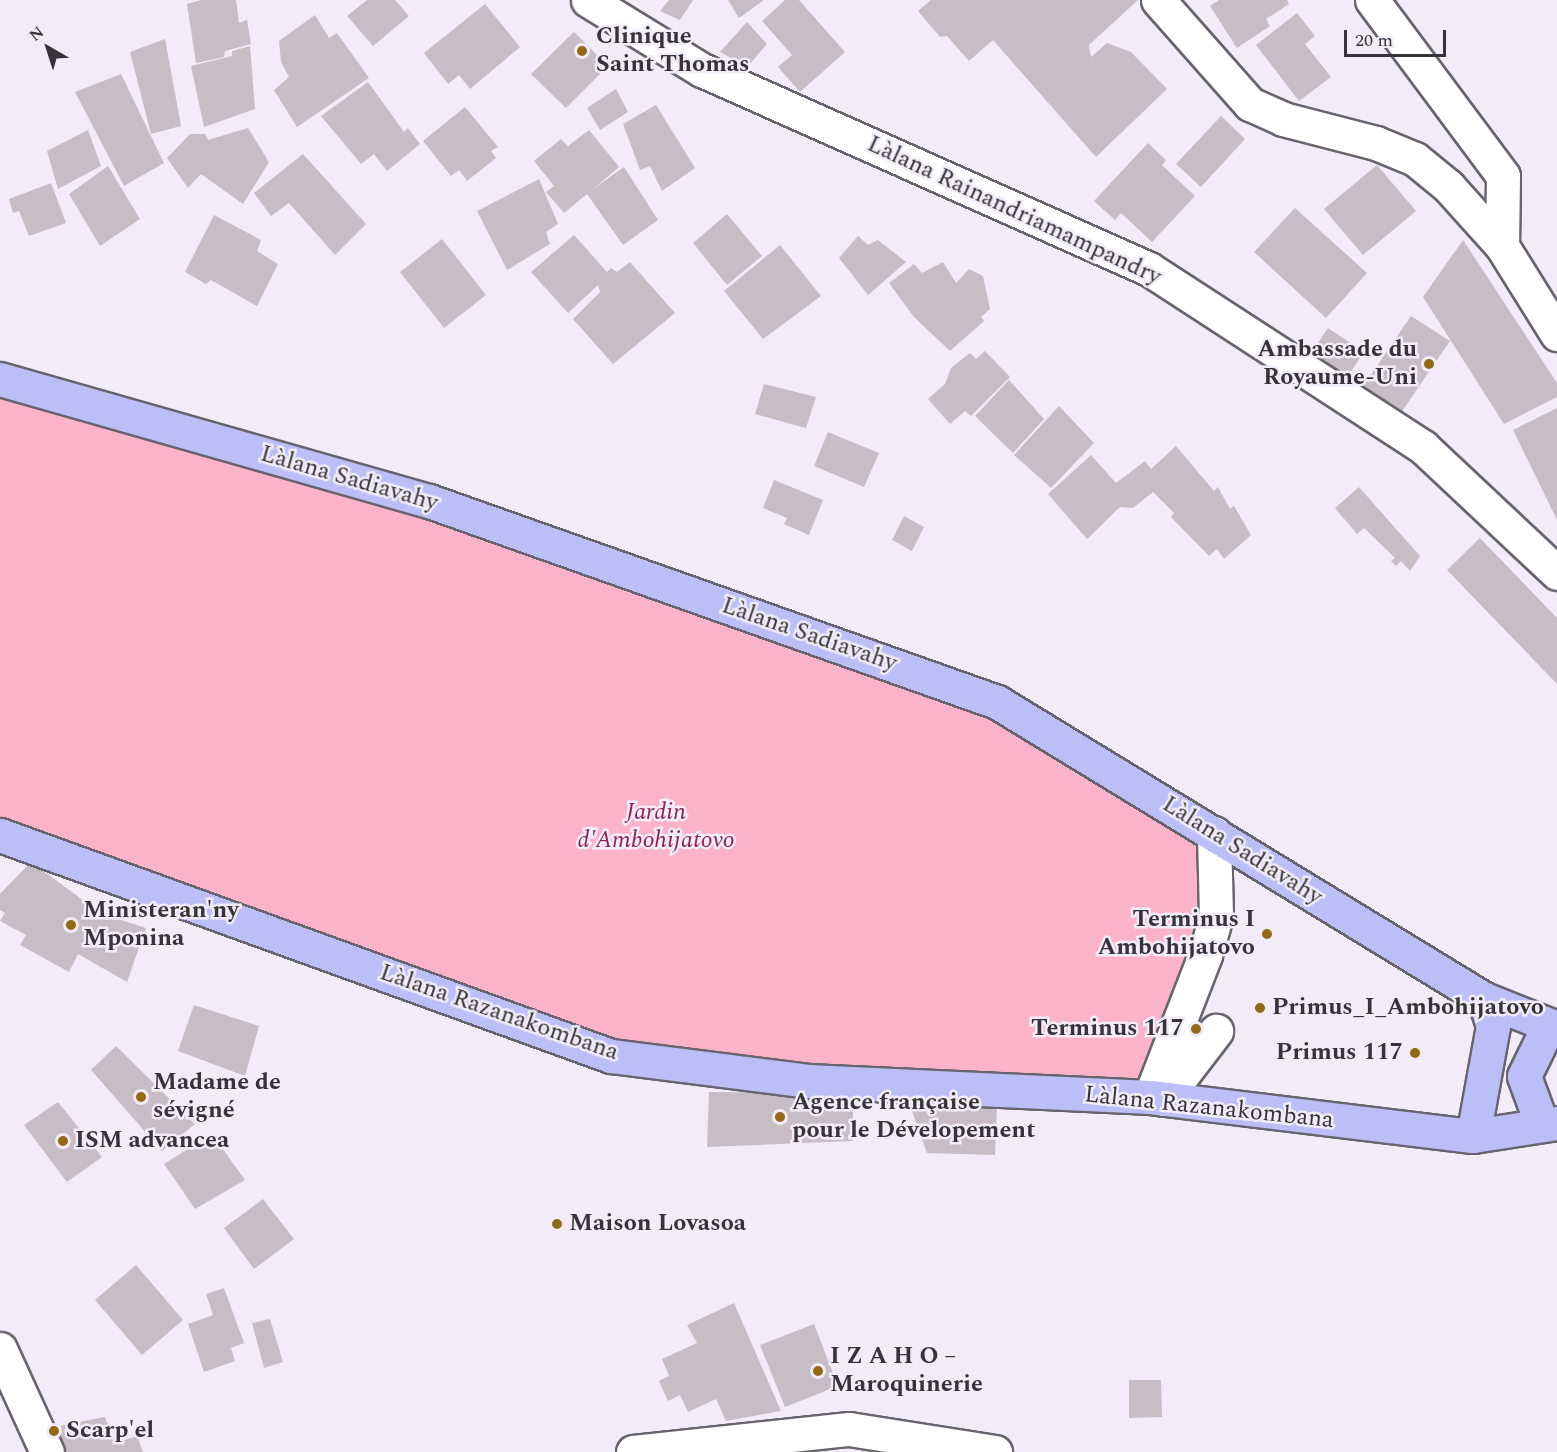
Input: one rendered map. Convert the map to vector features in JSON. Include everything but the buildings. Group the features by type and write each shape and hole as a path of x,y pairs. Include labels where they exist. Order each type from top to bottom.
{"main road":[{"name":"Làlana Sadiavahy","path":"0,379 429,501 997,702 1214,834 1250,866 1484,999 1552,1027"},
{"name":"Làlana Razanakombana","path":"0,835 611,1056 809,1081 1157,1098 1473,1136 1549,1124"},
{"path":"1473,1136 1493,1026 1484,999"},
{"path":"1549,1124 1524,1076 1552,1027"}],"street":[{"name":"Làlana Rainandriamampandry","path":"588,0 702,70 1149,269 1423,447 1557,573"},
{"path":"1158,0 1250,104 1283,119 1376,143 1415,159 1448,186 1502,246 1557,334"},
{"path":"1372,0 1503,176 1502,246"},
{"path":"1157,1098 1216,916 1214,834"},
{"path":"1157,1098 1216,1031"},
{"path":"0,1349 47,1452"},
{"path":"633,1452 849,1429 994,1452"}],"green space":[{"name":"Jardin d'Ambohijatovo","path":"0,379 972,693 1214,833 1216,881 1150,1097 611,1056 0,835"}],"place":[{"name":"Clinique Saint Thomas","path":"582,51"},
{"name":"Ambassade du Royaume-Uni","path":"1429,364"},
{"name":"Ministeran'ny Mponina","path":"71,925"},
{"name":"Terminus I Ambohijatovo","path":"1267,934"},
{"name":"Primus_I_Ambohijatovo","path":"1260,1008"},
{"name":"Terminus 117","path":"1196,1029"},
{"name":"Primus 117","path":"1415,1053"},
{"name":"Madame de sévigné","path":"141,1097"},
{"name":"Agence française pour le Dévelopement","path":"780,1117"},
{"name":"ISM advancea","path":"63,1141"},
{"name":"Maison Lovasoa","path":"557,1224"},
{"name":"I Z A H O – Maroquinerie","path":"818,1371"},
{"name":"Scarp'el","path":"54,1431"}]}
